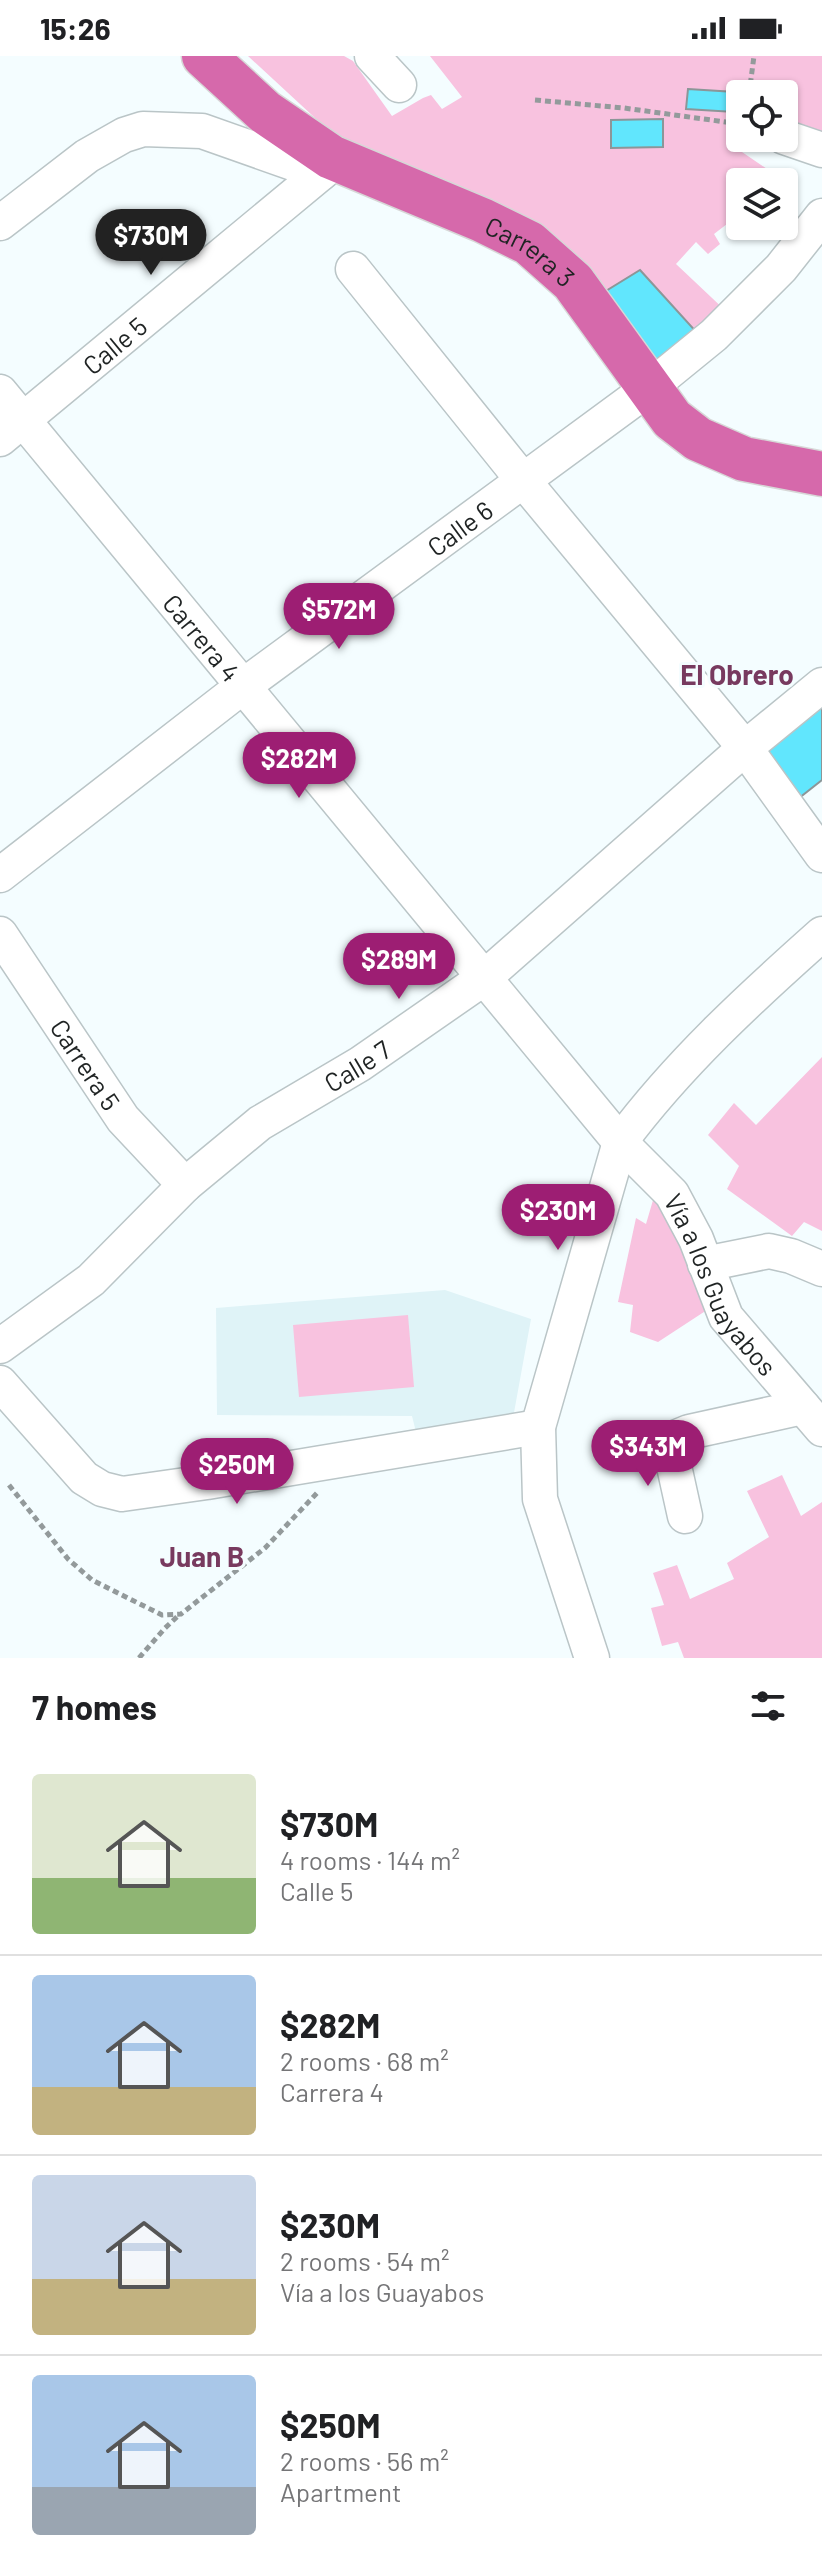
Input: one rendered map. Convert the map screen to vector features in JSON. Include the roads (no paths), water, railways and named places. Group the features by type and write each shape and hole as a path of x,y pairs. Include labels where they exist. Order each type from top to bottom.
{"highway":[{"name":"Carrera 3","path":"204,56 265,112 331,157 330,166 482,220 529,243 573,282 672,419 698,439 744,459 822,474"}],"street":[{"path":"372,56 399,85"},
{"path":"0,223 87,156 124,135 143,129 202,131 330,166"},
{"path":"798,142 822,150"},
{"name":"Calle 5","path":"11,430 330,166"},
{"name":"Calle 6","path":"0,875 242,687 649,388 714,335 781,268 822,216"},
{"path":"353,269 745,748 822,855"},
{"name":"Carrera 4","path":"0,392 11,430 242,687 620,1142"},
{"name":"Calle 7","path":"0,1346 91,1280 185,1185 260,1123 360,1064 484,978 745,748 822,685"},
{"name":"Carrera 5","path":"0,934 123,1119 185,1185"},
{"path":"592,1658 540,1499 538,1427 620,1142 649,1103 687,1062 822,934"},
{"name":"Vía a los Guayabos","path":"620,1142 672,1194 696,1239 726,1317 812,1418"},
{"path":"705,1264 769,1251 822,1269"},
{"path":"0,1383 84,1478 102,1489 122,1494 538,1427"},
{"path":"685,1516 670,1448 677,1437 689,1432 812,1418"}],"district":[{"name":"El Obrero","path":"737,674"},
{"name":"Juan B","path":"202,1556"}]}
